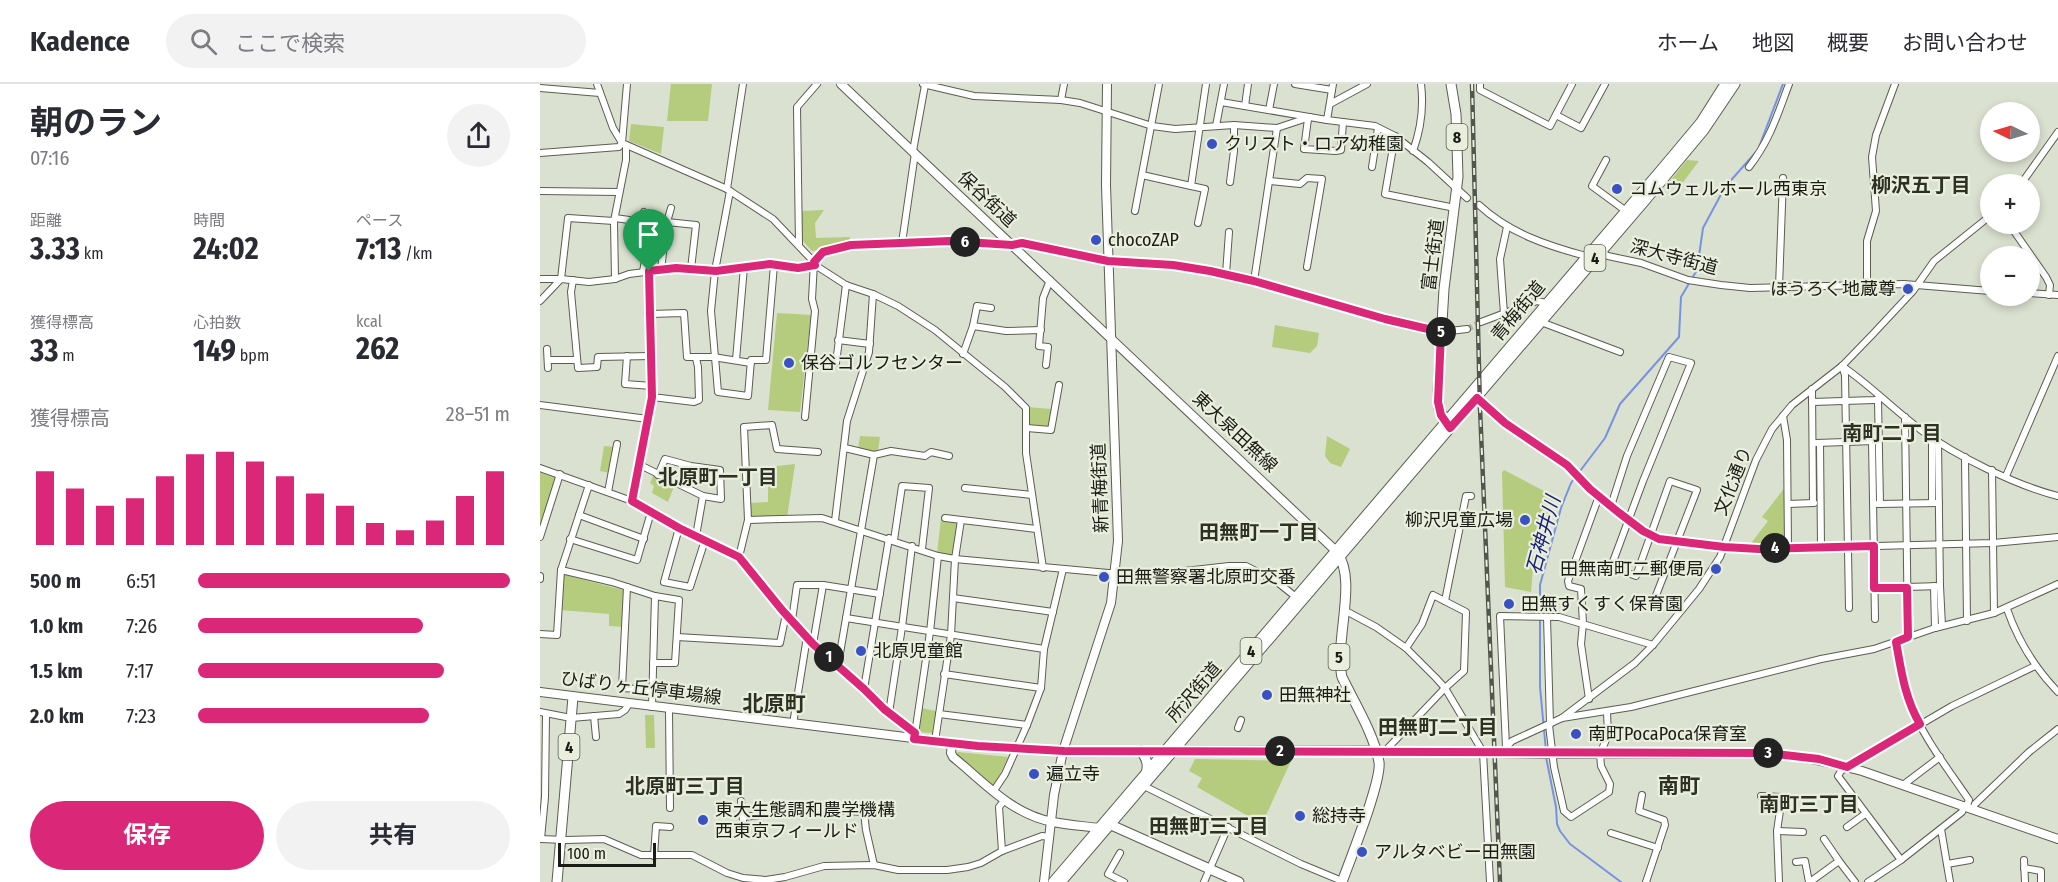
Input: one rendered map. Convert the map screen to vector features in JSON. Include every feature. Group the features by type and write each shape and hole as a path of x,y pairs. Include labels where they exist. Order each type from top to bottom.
{"main road":[{"name":"保谷街道","path":"841,84 1111,338"},
{"name":"新青梅街道","path":"1044,882 1051,822 1064,751 1103,632 1116,574 1118,509 1108,261 1107,84"},
{"name":"富士街道","path":"1448,425 1441,415 1438,402 1446,272 1457,190 1459,155 1451,84"},
{"name":"青梅街道","path":"1448,425 1477,398 1540,322 1626,211 1694,131 1725,84"},
{"name":"青梅街道","path":"1338,554 1448,425 1586,256 1598,249 1704,130 1734,84"},
{"name":"東大泉田無線","path":"1111,338 1338,554"},
{"name":"所沢街道","path":"1060,882 1144,786 1296,597 1338,554"},
{"name":"所沢街道","path":"1053,882 1146,773 1192,731 1338,554"},
{"name":"5","path":"1338,554 1345,568 1346,582 1339,655 1341,677 1376,751 1379,764 1342,881"},
{"name":"ひばりヶ丘停車場線","path":"540,692 1015,749 1170,751"},
{"name":"4","path":"557,882 573,697"},
{"path":"1192,731 1192,742 1201,751"},
{"path":"951,743 953,757 1016,809 1051,822 1099,828"},
{"path":"1170,751 1483,752 1504,750 1552,754 1785,754 1819,759 1903,784 2058,839"},
{"path":"1141,751 1148,767 1146,773"},
{"path":"1111,825 1239,882"}],"street":[{"path":"597,84 613,128 624,144 729,190 772,219 814,263 846,285 898,306 935,330 1005,387 1026,408 1026,453 1043,568"},
{"path":"615,279 614,220 626,160 624,144 627,84"},
{"path":"743,84 711,311 713,357 716,362 718,392 748,396 751,360 766,360 774,265"},
{"path":"799,245 797,107 817,84"},
{"path":"902,243 924,84 974,96 1061,100 1152,126 1185,130 1234,125 1277,128 1309,118"},
{"path":"1061,100 1064,84"},
{"path":"1135,211 1159,84"},
{"path":"1191,186 1206,84"},
{"path":"1216,126 1224,84"},
{"path":"1245,106 1248,84"},
{"path":"1269,110 1274,84"},
{"path":"1295,84 1332,87 1327,120"},
{"path":"1330,104 1367,84"},
{"path":"1413,151 1420,131 1423,106 1421,84"},
{"path":"1480,84 1480,90 1550,126 1572,84"},
{"path":"1556,115 1581,128 1605,84"},
{"path":"1749,167 1771,135 1789,84"},
{"path":"1895,84 1876,135 1872,157 1876,211 1867,241 1867,285 1917,285 1980,290"},
{"path":"540,88 600,93"},
{"path":"1221,102 1309,118 1375,126 1395,136 1467,198"},
{"path":"1309,118 1304,149 1336,152 1341,150 1343,122"},
{"path":"1230,182 1234,151 1234,125"},
{"path":"1254,281 1277,128"},
{"path":"1372,166 1378,128"},
{"path":"2028,174 2058,132"},
{"path":"1395,136 1385,194 1455,208"},
{"path":"540,153 611,148 624,144"},
{"path":"1606,160 1592,186 1626,211"},
{"path":"1142,175 1205,189 1198,223"},
{"path":"1269,181 1300,184 1308,178 1322,179 1307,267"},
{"path":"1779,287 1783,178"},
{"path":"540,191 619,192"},
{"path":"1479,205 1507,227 1543,243 1586,256"},
{"path":"661,269 670,208"},
{"path":"540,301 561,279 568,218 636,221 644,212"},
{"path":"667,222 696,225 691,269"},
{"name":"文化通り","path":"1562,718 1635,663 1653,645 1699,589 1724,547 1756,460 1772,429 1792,405 1842,366 1917,285 1934,261 1980,224"},
{"path":"1503,314 1500,259 1507,227"},
{"path":"1226,274 1230,232"},
{"path":"2016,234 2046,277 2050,285 2049,295"},
{"path":"540,279 589,282 661,269 716,271 774,265 798,268 814,263 823,252 851,245 950,241 1012,245 1022,243 1108,261 1187,266 1254,281 1385,319 1441,332 1467,329"},
{"path":"632,501 652,397 650,314 646,271 648,242"},
{"name":"深大寺街道","path":"1598,249 1608,256 1641,263 1691,280 1749,288 1867,285"},
{"path":"805,417 815,311 812,299 814,263"},
{"path":"736,360 744,267"},
{"path":"573,280 571,292 578,368 597,367 598,357 652,356"},
{"path":"1046,365 1048,347 1039,346 1043,298 1050,280"},
{"path":"810,361 836,363 846,285"},
{"path":"835,521 847,421 869,352 873,294"},
{"path":"2040,294 2058,295"},
{"path":"1481,322 1537,301 1546,303"},
{"path":"963,354 977,306 992,308"},
{"path":"650,314 684,313 687,357 713,357 751,363"},
{"path":"1540,322 1620,352"},
{"path":"973,326 1006,331 1041,330"},
{"path":"838,340 870,344"},
{"path":"547,349 548,368"},
{"path":"627,356 625,384 652,386"},
{"path":"2006,476 2058,356"},
{"path":"1611,506 1627,456 1668,357 1691,363 1611,567 1636,576 1670,481 1697,490 1655,598"},
{"path":"652,397 694,402 699,400 696,358"},
{"path":"548,360 577,360"},
{"path":"1842,366 1879,398 1938,441 1992,470 2058,496"},
{"path":"1842,366 1845,375 1849,608"},
{"path":"1027,428 1051,430 1059,385"},
{"path":"1812,389 1821,503 1821,547"},
{"path":"1477,398 1505,423 1567,465 1599,496 1629,520 1659,539 1724,547 1821,547 1993,543 2058,537"},
{"path":"1812,402 1879,398"},
{"path":"1875,619 1875,441 1879,398"},
{"path":"540,405 648,419"},
{"path":"1783,416 1787,440 1788,547"},
{"path":"1905,417 1908,637"},
{"path":"739,557 748,520 744,426 772,425 777,449 818,452"},
{"path":"1932,437 1932,503"},
{"path":"1816,443 1875,441"},
{"path":"1938,441 1940,544 1937,586 1938,627"},
{"path":"1813,503 1816,443"},
{"path":"608,492 617,444"},
{"path":"845,448 874,455 891,451 926,456 931,452 949,456"},
{"path":"838,665 874,455"},
{"path":"1965,457 1967,621"},
{"path":"640,465 658,475 703,496 721,499 720,470 665,459 658,475"},
{"path":"540,468 632,501 679,528 739,557 813,644 915,736"},
{"path":"1992,470 1994,613"},
{"path":"540,537 560,474"},
{"path":"540,634 557,635 561,570 589,485"},
{"path":"864,689 902,486 929,488 922,549"},
{"path":"965,488 1032,495"},
{"path":"972,489 972,497"},
{"path":"696,536 703,496"},
{"path":"1445,601 1466,496 1471,496"},
{"path":"1589,699 1581,644 1583,623 1581,589 1569,586 1568,581 1599,496"},
{"path":"1788,504 1821,503"},
{"path":"1876,504 1939,503"},
{"path":"570,539 637,560 651,512"},
{"path":"579,515 644,539"},
{"path":"748,520 822,518 938,556 1043,568 1157,575 1246,566 1276,582 1296,597"},
{"path":"945,518 1036,529"},
{"path":"935,741 951,635 955,559 961,519"},
{"path":"652,707 657,596 664,582 679,528"},
{"path":"664,582 690,587 705,540"},
{"path":"889,713 912,546"},
{"path":"915,736 938,556"},
{"path":"993,792 1005,774 1041,688 1044,649 1063,569"},
{"path":"561,570 679,600 675,663 653,663"},
{"path":"1504,750 1512,741 1562,718 1631,707 1790,667 1874,649 1938,627 2007,609 2058,584"},
{"path":"792,620 797,585 823,585 880,594"},
{"path":"813,644 823,585"},
{"path":"1874,588 1937,586"},
{"path":"627,587 622,688 654,690"},
{"path":"1386,750 1445,688 1464,672 1466,612 1434,596 1422,624 1406,648"},
{"path":"953,598 1053,612"},
{"path":"2007,609 2023,648 2035,666 2058,692"},
{"path":"1343,610 1376,627 1406,648 1445,688 1483,752 1490,882"},
{"path":"677,637 780,644 786,614"},
{"path":"1504,750 1500,616 1559,617 1653,645"},
{"path":"1547,617 1548,725 1564,811 1571,817 1609,792 1610,784 1601,766 1600,754 1608,735 1606,712"},
{"path":"846,618 1044,649"},
{"path":"793,724 807,637"},
{"path":"1896,642 1905,690 1920,724 1969,800 1970,807"},
{"path":"1901,860 1838,776 1841,771 1952,706 2035,666"},
{"path":"944,674 1041,688"},
{"path":"629,704 622,713 594,716 571,718 543,713 545,797 541,839 604,839 632,853 654,856 693,855 727,873 761,880 785,877 824,866 874,865 898,870 947,870 968,867 1042,836 1049,837"},
{"path":"669,709 670,808"},
{"path":"939,714 1027,725"},
{"path":"594,716 596,737"},
{"path":"1238,728 1241,720"},
{"path":"1868,882 1901,860 1970,807 2029,752 2058,729"},
{"path":"1903,784 1940,757"},
{"path":"1144,786 1301,864 1342,881"},
{"path":"1642,795 1639,811 1665,822 1646,882"},
{"path":"1761,796 1782,797 1777,831 1779,882"},
{"path":"741,801 744,831"},
{"path":"1002,851 999,807 1004,801"},
{"path":"742,817 798,808 864,812 874,865"},
{"path":"1847,827 1865,814"},
{"path":"654,856 656,826 670,827"},
{"path":"1204,882 1228,827"},
{"path":"1941,829 1950,882"},
{"path":"1777,831 1803,832"},
{"path":"1611,833 1658,848"},
{"path":"1824,839 1855,882"},
{"path":"1120,854 1108,874 1124,882"},
{"path":"1947,864 1970,860"},
{"path":"2024,860 2025,882"},
{"path":"1796,862 1805,861 1810,882 1839,861"},
{"path":"2024,868 2041,871 2041,882"}],"green space":[{"path":"671,84 712,84 708,121 667,121"},
{"path":"631,124 664,127 661,154 629,141"},
{"path":"1687,160 1699,161 1681,185 1670,181"},
{"path":"824,210 815,223 816,238 850,237 850,242 836,248 812,251 802,240 802,211"},
{"name":"保谷ゴルフセンター","path":"777,313 811,315 800,412 768,410"},
{"path":"1275,325 1319,333 1317,346 1310,353 1272,347"},
{"path":"1028,407 1051,409 1048,426 1028,424"},
{"path":"860,436 880,437 878,451 858,449"},
{"path":"1327,436 1350,449 1341,467 1330,463 1325,456"},
{"path":"604,446 615,447 610,473 600,471"},
{"path":"795,464 787,518 750,518 750,503 768,502 768,467"},
{"name":"柳沢児童広場","path":"1504,470 1546,492 1554,500 1539,541 1535,541 1530,555 1534,557 1531,592 1505,587 1502,472"},
{"path":"540,472 557,478 540,532"},
{"path":"654,474 675,484 668,502 652,493 654,486 650,483"},
{"path":"1786,486 1785,544 1749,546 1768,521 1762,517"},
{"path":"941,519 960,521 954,558 937,553"},
{"path":"562,574 627,591 624,627 609,626 609,614 560,610"},
{"path":"921,708 936,711 933,733 917,732"},
{"path":"645,715 654,715 655,748 646,748"},
{"path":"958,752 1008,757 994,787 956,754"},
{"path":"1195,759 1291,761 1262,824 1197,787 1202,778 1189,771"}],"waterway":[{"name":"石神井川","path":"1759,147 1783,84"},
{"name":"石神井川","path":"1546,751 1540,687 1540,585 1561,508 1571,483 1605,438 1620,404 1679,337 1681,297 1697,270 1703,228 1725,187 1756,152"},
{"name":"石神井川","path":"1546,757 1560,831 1570,844 1621,882"}],"tunnel":[{"path":"1467,329 1481,322"}],"railway":[{"path":"1472,84 1480,408 1500,882"}],"place":[{"name":"クリスト・ロア幼稚園","path":"1212,144"},
{"name":"コムウェルホール西東京","path":"1617,189"},
{"name":"chocoZAP","path":"1096,240"},
{"name":"ほうろく地蔵尊","path":"1908,289"},
{"name":"保谷ゴルフセンター","path":"789,363"},
{"name":"柳沢児童広場","path":"1525,520"},
{"name":"田無南町二郵便局","path":"1716,569"},
{"name":"田無警察署北原町交番","path":"1104,577"},
{"name":"田無すくすく保育園","path":"1509,604"},
{"name":"北原児童館","path":"861,651"},
{"name":"田無神社","path":"1267,695"},
{"name":"南町PocaPoca保育室","path":"1576,734"},
{"name":"遍立寺","path":"1034,774"},
{"name":"総持寺","path":"1300,816"},
{"name":"東大生態調和農学機構 西東京フィールド","path":"703,820"},
{"name":"アルタベビー田無園","path":"1362,852"}],"district":[{"name":"柳沢五丁目","path":"1921,185"},
{"name":"南町二丁目","path":"1892,433"},
{"name":"北原町一丁目","path":"718,477"},
{"name":"田無町一丁目","path":"1259,532"},
{"name":"北原町","path":"774,704"},
{"name":"田無町二丁目","path":"1438,727"},
{"name":"北原町三丁目","path":"685,786"},
{"name":"南町","path":"1679,786"},
{"name":"南町三丁目","path":"1809,804"},
{"name":"田無町三丁目","path":"1209,826"}],"route":[{"path":"950,241 1012,245 1022,243 1108,261 1187,266 1254,281 1385,319 1441,332 1438,402 1441,415 1450,428 1477,398 1505,423 1567,465 1590,489 1618,512 1643,531 1659,539 1759,549 1874,546 1874,588 1907,588 1908,637 1896,642 1908,701 1920,724 1847,767 1819,759 1768,753 1558,754 1389,750 1064,751 1015,749 914,739 915,733 884,709 813,644 739,557 679,528 632,501 652,397 649,271 676,268 716,271 770,264 798,268 815,265 814,262 823,252 851,245 950,241"}]}
